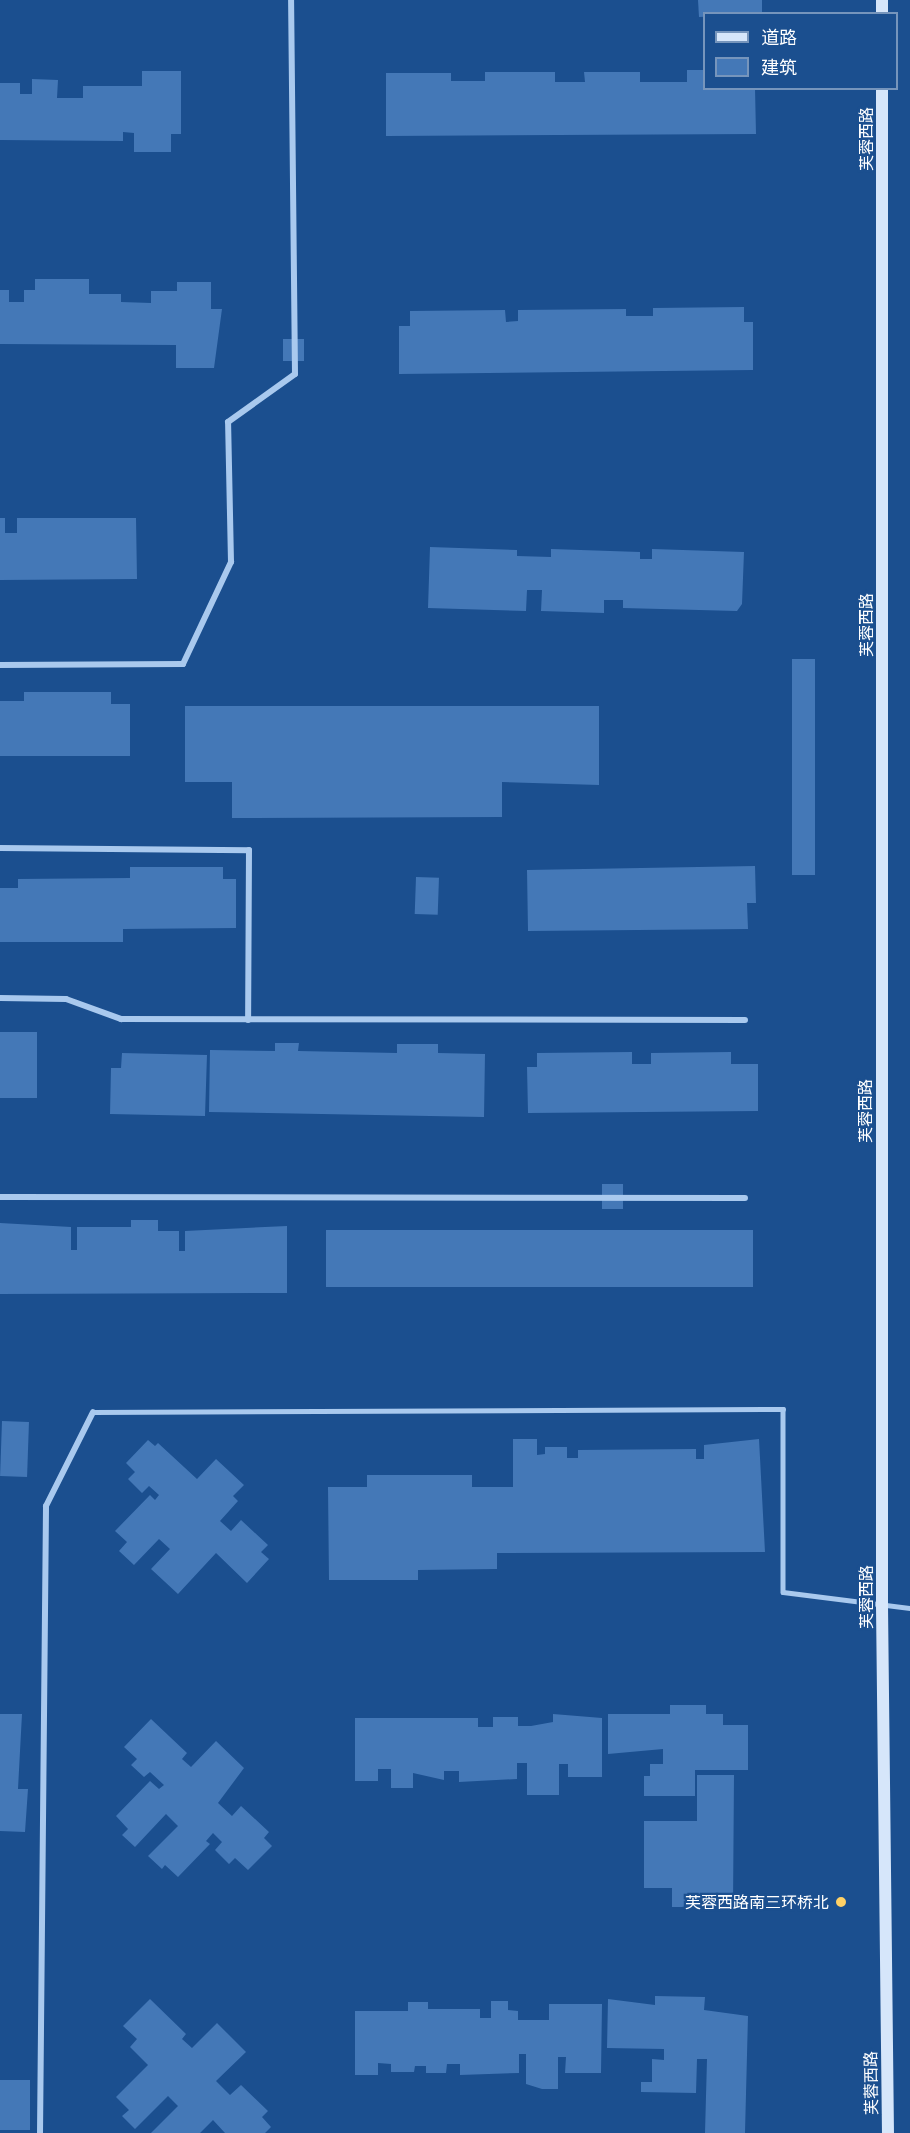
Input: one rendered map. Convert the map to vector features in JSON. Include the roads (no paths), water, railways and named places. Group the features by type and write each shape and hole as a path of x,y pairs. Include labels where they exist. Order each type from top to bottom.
{"main road":[{"name":"芙蓉西路","path":"882,90 882,1605 888,2133"}],"street":[{"path":"0,665 183,664 231,562 228,422 295,374 291,0"},
{"path":"0,848 249,850 248,1020"},
{"path":"0,998 66,999 121,1019 745,1020"},
{"path":"0,1197 745,1198"},
{"path":"40,2133 46,1506 93,1412"}],"lane":[{"path":"93,1412 783,1409 783,1592 910,1608"}],"place":[{"name":"芙蓉西路南三环桥北","path":"841,1902"}]}
